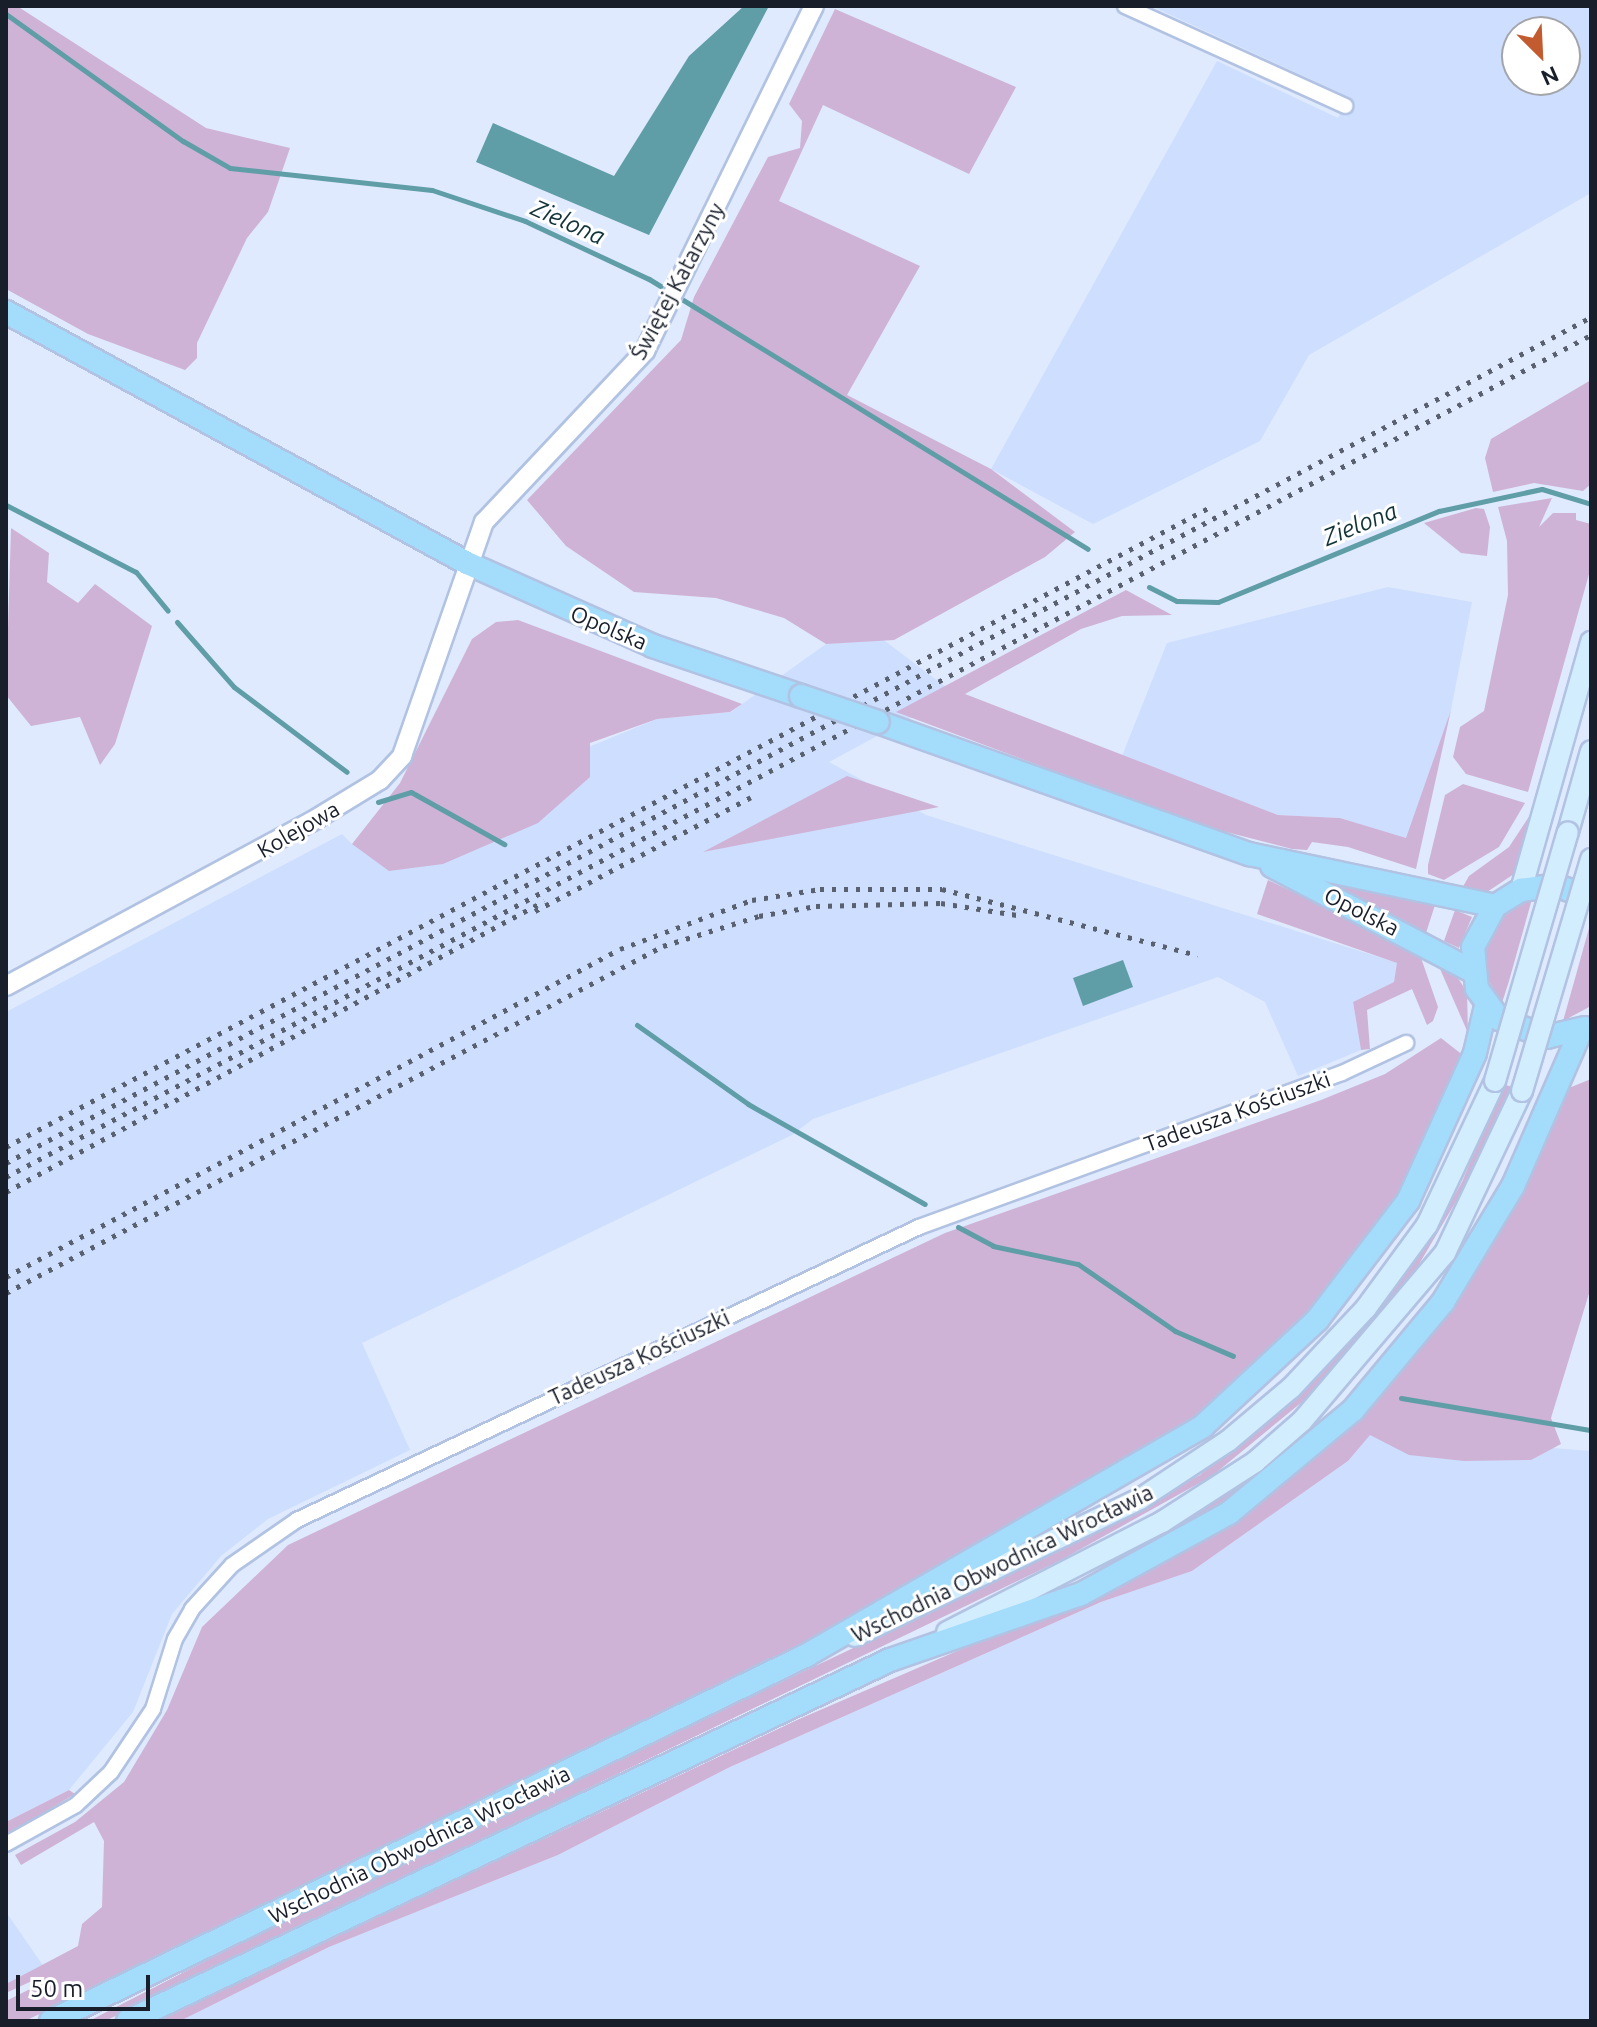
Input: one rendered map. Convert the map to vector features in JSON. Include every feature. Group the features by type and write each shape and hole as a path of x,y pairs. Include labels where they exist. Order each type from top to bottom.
{"main road":[{"name":"Opolska","path":"6,312 467,563 653,646 1249,854 1495,906"},
{"path":"1521,890 1591,642"},
{"name":"Wschodnia Obwodnica Wrocławia","path":"51,2021 807,1655 1091,1525 1249,1423 1334,1345 1396,1270 1446,1190 1495,1081 1591,751"},
{"name":"Opolska","path":"1249,854 1472,971"},
{"name":"Wschodnia Obwodnica Wrocławia","path":"128,2021 890,1660 1162,1522 1293,1429 1363,1357 1445,1253 1522,1091 1591,859"},
{"path":"1586,1027 1530,1035 1486,1006 1472,971 1481,925 1495,906 1521,890 1555,885 1591,898"},
{"path":"807,1655 1181,1441 1293,1345 1356,1276 1419,1182 1475,1053 1486,1006"},
{"path":"890,1660 1081,1594 1170,1548 1270,1483 1353,1410 1421,1331 1473,1257 1513,1186 1586,1027"}],"street":[{"name":"Świętej Katarzyny","path":"467,563 484,522 632,367 659,325 814,6"},
{"path":"1125,6 1345,106"},
{"name":"Kolejowa","path":"6,986 207,882 380,780 413,734 467,563"},
{"name":"Tadeusza Kościuszki","path":"6,1844 76,1805 111,1772 153,1709 175,1639 192,1609 232,1565 297,1520 919,1227 1329,1078 1406,1043"}],"shaded area":[{"path":"6,6 17,6 206,128 290,148 268,212 247,238 197,343 197,358 185,370 88,334 6,289"},
{"path":"744,6 769,6 649,235 476,162 493,123 614,176 689,56"},
{"path":"1151,6 1591,6 1591,193 1309,355 1260,441 1093,524 991,469 1217,61 1338,118 1349,97"},
{"path":"835,9 1016,87 969,174 823,105 779,201 920,266 847,395 991,469 1075,532 1045,557 894,640 826,644 784,618 716,598 634,592 566,546 527,500 681,340 694,297 768,157 800,148 802,121 789,104"},
{"path":"1591,380 1591,484 1583,491 1534,483 1493,492 1485,458 1491,439"},
{"path":"1552,498 1539,527 1553,513 1576,513 1576,520 1591,524 1591,567 1528,792 1466,774 1453,757 1460,727 1484,711 1508,595 1507,541 1498,507"},
{"path":"1476,508 1484,509 1490,527 1487,556 1461,553 1424,523"},
{"path":"11,528 49,553 47,582 78,603 95,584 152,626 115,744 100,765 80,717 31,726 6,695"},
{"path":"1388,587 1472,602 1451,710 1407,839 1340,818 1278,815 1122,756 1167,643"},
{"path":"1126,590 1172,615 1122,616 1081,629 965,694 1278,815 1340,818 1406,838 1451,710 1416,869 1348,847 1312,842 1307,850 1292,849 1199,825 896,712"},
{"path":"518,620 742,704 730,712 657,719 590,743 590,777 538,823 443,864 389,871 352,844 400,783 472,639 496,622"},
{"path":"881,638 955,694 829,762 926,815 1398,963 1394,982 1353,1002 1361,1050 1298,1076 1265,1002 1218,977 813,1119 792,1135 362,1343 410,1450 268,1519 221,1556 172,1614 133,1712 69,1790 6,1822 6,1012 342,834 352,844 657,719 731,712 826,644"},
{"path":"847,776 939,807 703,852"},
{"path":"1463,784 1525,803 1499,847 1444,880 1428,874 1428,865 1445,795"},
{"path":"1532,812 1514,874 1487,892 1461,890 1469,876 1509,847"},
{"path":"1311,875 1435,905 1426,933 1369,906"},
{"path":"1268,880 1419,952 1438,1007 1433,1021 1427,1025 1412,989 1367,1010 1370,1049 1361,1050 1353,1002 1394,982 1397,963 1257,914"},
{"path":"1532,899 1502,1003 1487,978 1487,942 1504,914"},
{"path":"1455,910 1472,917 1459,948 1444,941"},
{"path":"1591,921 1591,1006 1563,1021 1574,982"},
{"path":"1123,960 1133,987 1083,1006 1073,978"},
{"path":"1437,962 1452,969 1467,992 1468,1033"},
{"path":"1441,1038 1464,1056 1406,1187 1320,1307 1193,1421 824,1633 25,2021 6,2021 6,2001 36,1986 34,1980 6,1993 6,1984 78,1946 82,1924 102,1907 104,1841 94,1822 21,1865 15,1855 75,1822 124,1782 167,1710 202,1627 288,1545 945,1233 1321,1100 1385,1074"},
{"path":"1591,1079 1591,1287 1551,1418 1561,1444 1531,1460 1464,1461 1409,1455 1370,1435 1348,1461 1192,1571 1101,1602 730,1767 558,1855 329,1947 180,2021 156,2021 797,1720 1145,1570 1215,1531 1342,1435 1424,1344 1459,1301 1528,1180 1564,1090"},
{"path":"1503,1084 1512,1087 1491,1142 1405,1288 1313,1393 1212,1476 1061,1560 105,2021 89,2021 367,1878 1088,1537 1200,1475 1303,1391 1371,1316 1426,1246 1462,1182"},
{"path":"1370,1434 1591,1451 1591,2021 180,2021 329,1947 558,1855 730,1767 1101,1602 1192,1571 1348,1461"},
{"path":"1287,1446 1294,1452 1188,1527 1055,1594 1209,1505"},
{"path":"69,1790 75,1794 6,1835 6,1822"},
{"path":"6,1912 44,1967 6,1984"}],"waterway":[{"name":"Zielona","path":"6,14 183,141 230,168 432,190 525,221 649,279 1088,549"},
{"name":"Zielona","path":"1149,587 1177,601 1218,602 1439,511 1542,489 1591,504"},
{"path":"6,505 136,572 168,611"},
{"path":"177,622 234,687 347,772"},
{"path":"378,802 411,792 504,844"},
{"path":"637,1025 748,1104 925,1204"},
{"path":"958,1227 993,1246 1078,1264 1175,1331 1233,1356"},
{"path":"1401,1398 1591,1430"}],"railway":[{"path":"6,1163 1591,317"},
{"path":"6,1177 1591,335"},
{"path":"6,1147 1210,507"},
{"path":"535,911 751,797"},
{"path":"6,1277 620,949 752,900 820,889 942,889 1198,955"},
{"path":"6,1192 544,901"},
{"path":"6,1293 663,946 759,916 816,906 941,903 1017,915"}]}
